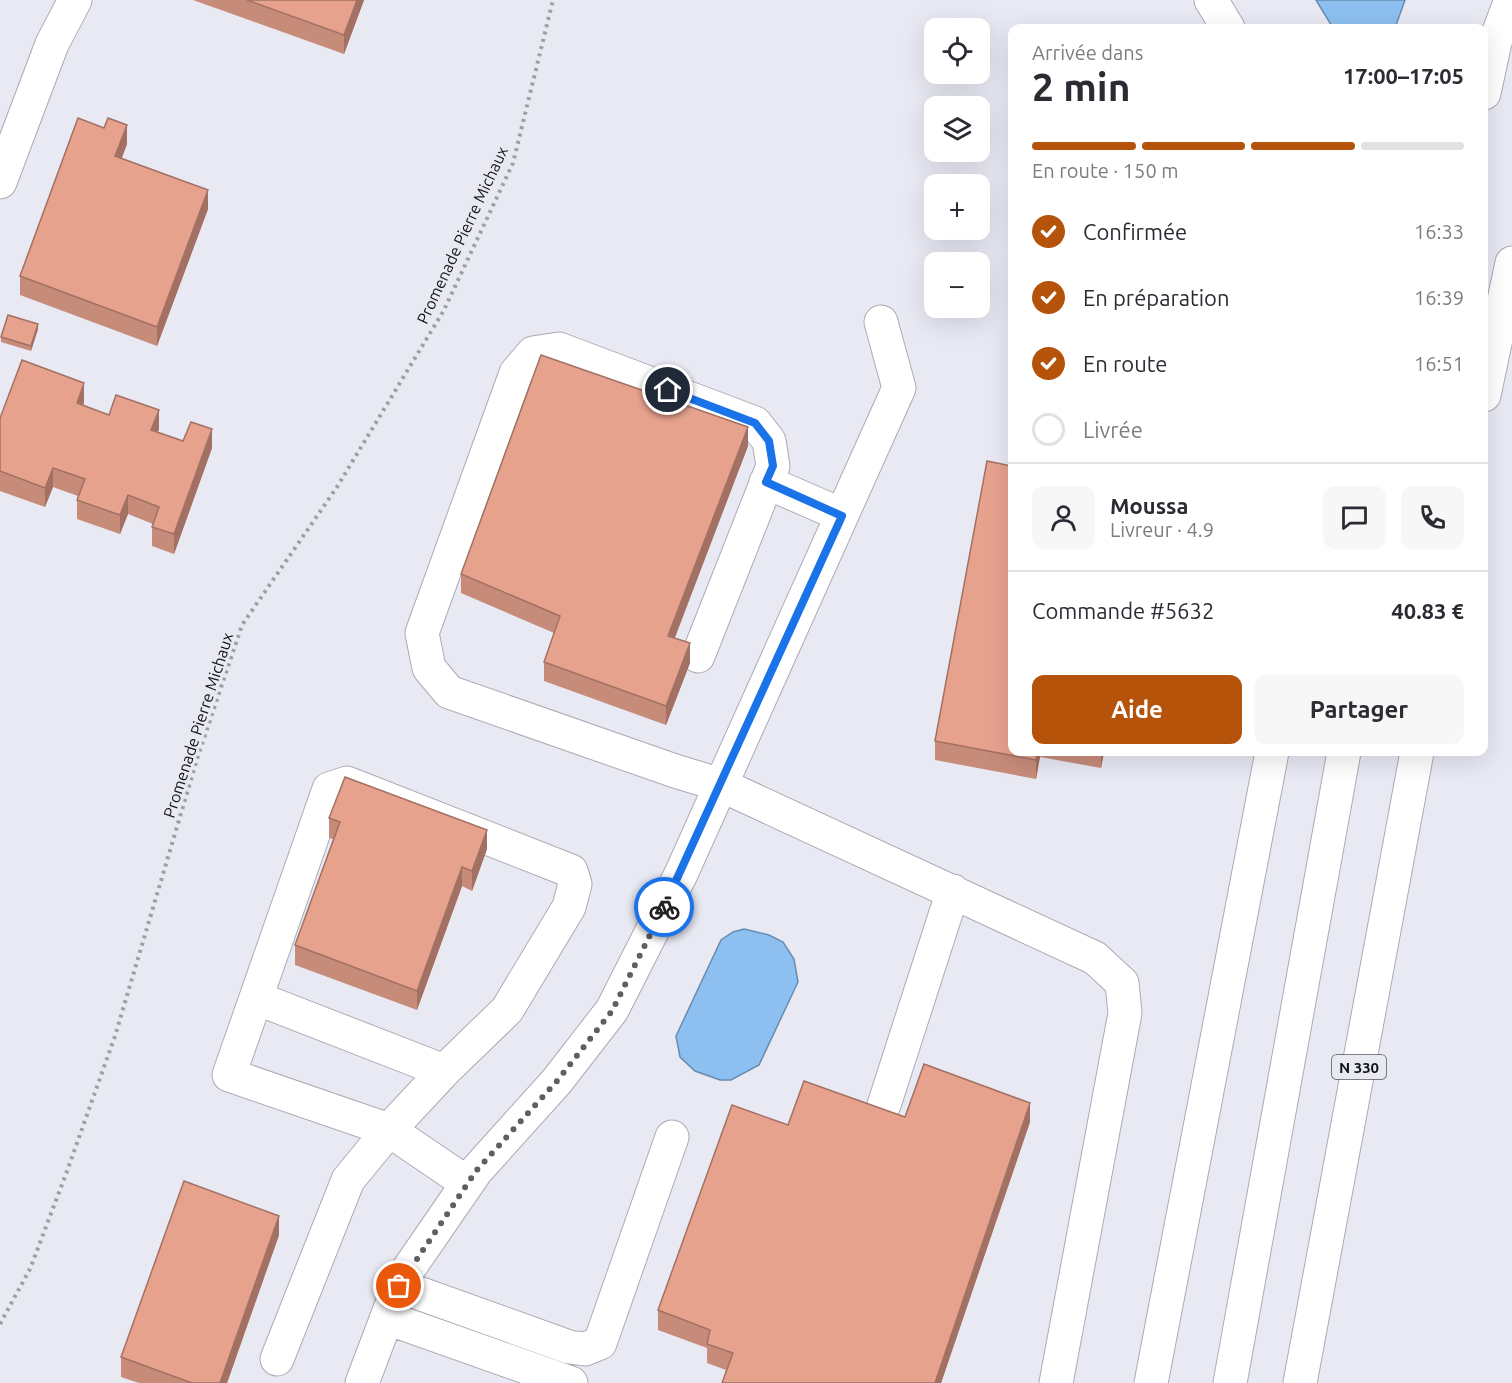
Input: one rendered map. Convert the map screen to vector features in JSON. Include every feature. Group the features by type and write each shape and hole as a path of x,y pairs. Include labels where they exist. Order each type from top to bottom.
{"main road":[{"path":"0,183 52,44 75,0"},
{"path":"1211,0 1226,24"},
{"path":"1488,76 1496,42 1511,0"},
{"path":"1488,376 1512,263"},
{"path":"362,1383 399,1286 476,1171 557,1081 612,1011 681,874 899,388 881,322"},
{"path":"698,656 773,466 769,441 755,423 559,349 533,353 516,373 422,633 429,668 449,692 721,785 1095,958 1122,983 1125,1013 1056,1383"},
{"path":"766,482 842,516"},
{"path":"1151,1383 1271,756"},
{"path":"1230,1383 1343,756"},
{"name":"N 330","path":"1300,1383 1416,756"},
{"path":"277,1359 348,1180 389,1130 444,1071 507,1010 569,907 575,884 571,871 347,783 329,789 228,1075 389,1130 467,1184"},
{"path":"884,1105 953,891"},
{"path":"256,998 444,1071"},
{"path":"399,1286 569,1347 585,1349 600,1343 672,1137"},
{"path":"387,1318 571,1383"}],"path":[{"name":"Promenade Pierre Michaux","path":"0,1324 30,1269 115,1036 198,756 242,625 337,487 444,310 513,163 553,0"}],"water":[{"path":"1316,0 1405,0 1396,24 1331,24"},
{"path":"744,929 769,935 783,942 794,959 798,982 759,1065 731,1080 720,1080 695,1071 680,1057 676,1036 721,940 733,932"}],"building":[{"path":"247,0 357,0 344,35"},
{"path":"78,118 104,128 108,118 127,125 115,156 208,190 157,327 20,276"},
{"path":"8,315 38,324 31,346 1,337"},
{"path":"541,355 748,427 668,636 690,643 666,706 544,662 560,616 461,574"},
{"path":"22,360 84,383 77,403 109,415 116,395 159,410 151,430 183,441 191,422 212,429 174,534 152,527 159,507 128,495 120,515 77,500 85,479 53,468 45,488 0,471 0,418"},
{"path":"987,461 1008,465 1008,755 935,741"},
{"path":"1015,756 1036,756 1036,760"},
{"path":"345,777 487,830 472,871 462,867 417,991 295,945 340,822 329,818"},
{"path":"924,1064 1030,1103 935,1383 722,1383 733,1353 707,1344 710,1330 658,1310 732,1105 788,1125 804,1081 905,1117"},
{"path":"184,1181 279,1216 220,1383 192,1383 121,1357"}],"way so far":[{"path":"399,1286 476,1171 557,1081 612,1011 664,907"}],"route":[{"path":"664,907 842,516 766,482 773,466 769,441 755,423 668,390"}]}
